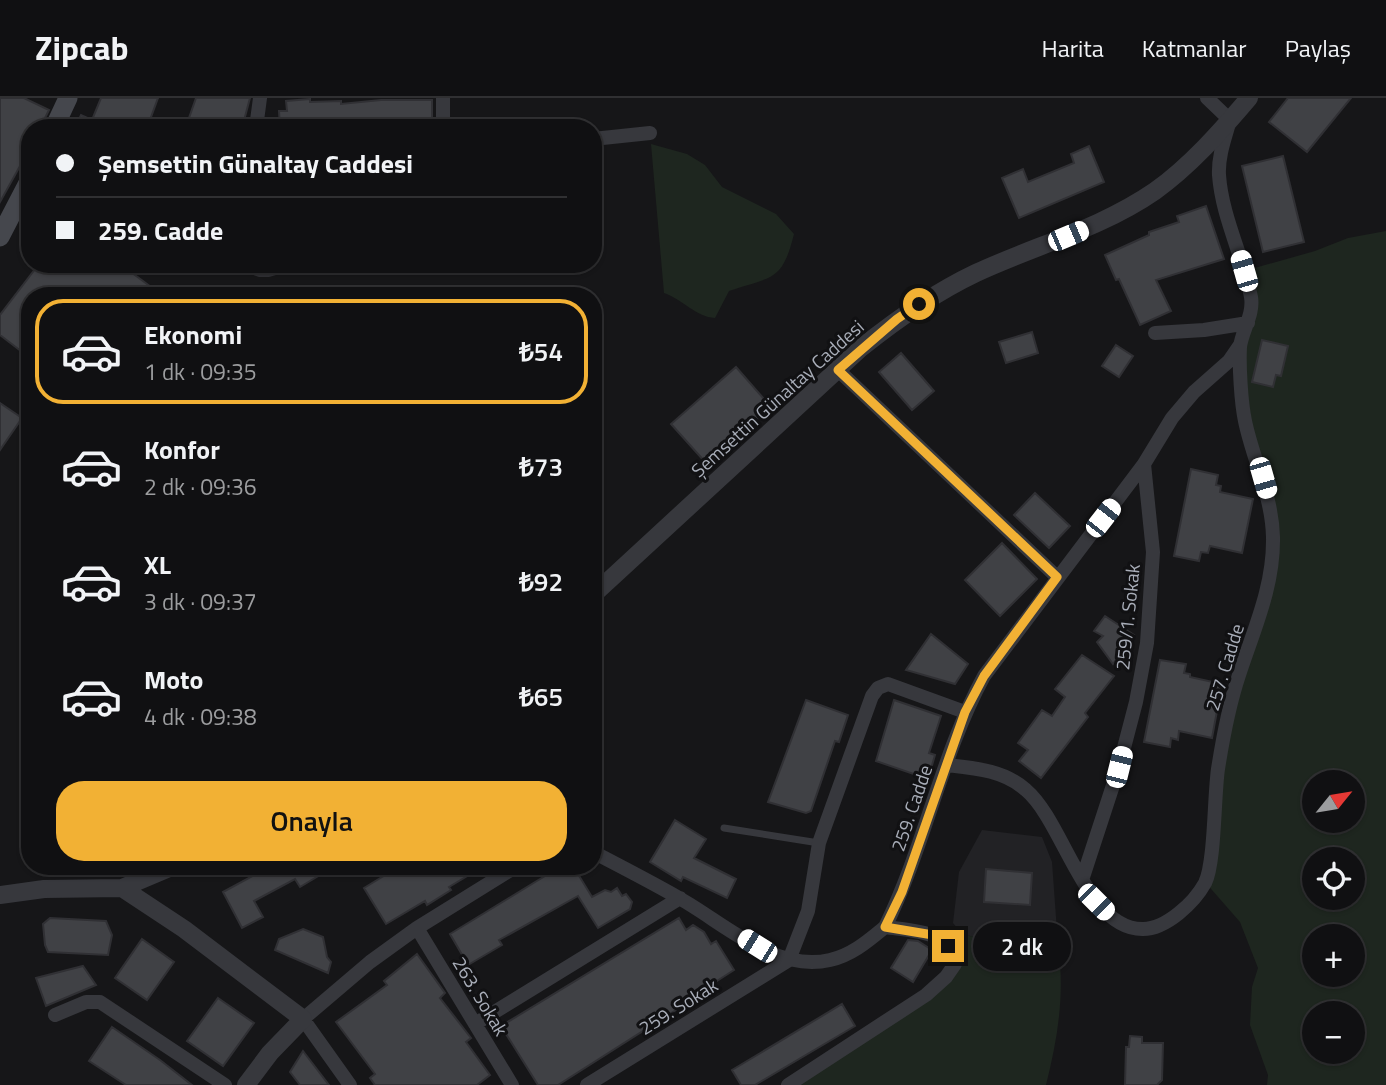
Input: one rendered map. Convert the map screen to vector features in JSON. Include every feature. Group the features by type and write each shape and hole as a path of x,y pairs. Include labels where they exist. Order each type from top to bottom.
{"main road":[{"path":"58,119 68,98"},
{"path":"2,229 21,195"}],"street":[{"path":"257,119 260,98"},
{"path":"443,98 443,119"},
{"path":"1207,98 1230,120"},
{"name":"Şemsettin Günaltay Caddesi","path":"602,587 897,319 976,273 1107,219 1154,191 1179,172 1249,98"},
{"name":"257. Cadde","path":"946,765 976,768 1006,776 1027,790 1044,811 1096,902 1112,918 1130,928 1147,929 1185,908 1205,882 1226,723 1270,584 1273,537 1269,498 1245,420 1240,345 1248,323 1251,300 1219,176 1221,152 1230,120"},
{"path":"602,138 650,132"},
{"path":"1155,333 1205,330 1248,323"},
{"path":"1144,464 1172,418 1199,387 1229,361 1240,345"},
{"path":"838,370 1057,577"},
{"name":"259. Cadde","path":"885,927 902,892 965,712 984,676 1144,464"},
{"name":"259/1. Sokak","path":"1083,877 1119,767 1136,702 1147,643 1153,552 1144,464"},
{"path":"789,960 808,911 819,843 872,696 878,688 888,684 965,712"},
{"path":"602,857 680,898 757,946 789,960 829,961 850,954 885,927 933,935 944,941 954,952 955,964 946,977 926,995 788,1085"},
{"path":"0,895 44,889 122,888 153,875"},
{"path":"246,1085 270,1053 303,1019 370,962 417,928 502,875"},
{"path":"122,888 184,929 303,1019 350,1085"},
{"path":"474,1024 680,898"},
{"name":"263. Sokak","path":"417,928 512,1085"},
{"name":"259. Sokak","path":"587,1085 789,960"},
{"path":"55,1015 86,1002 100,1002 225,1085"}],"lane":[{"path":"724,828 819,843"}],"shaded area":[{"path":"651,144 687,154 705,165 722,187 776,214 794,234 790,250 780,269 766,279 729,291 715,318 702,315 664,293"},
{"path":"1386,231 1386,1085 1267,1085 1268,1075 1250,1025 1252,987 1258,968 1240,922 1205,882 1218,772 1273,538 1257,458 1240,345 1248,323 1244,271 1315,251 1348,238"},
{"path":"982,830 1042,837 1052,862 1058,945 1017,943 963,935 953,923 959,872"},
{"path":"963,935 1017,943 1058,945 1061,981 1059,1015 1046,1085 788,1085 926,995 955,964 948,946"}],"building":[{"path":"0,98 24,98 49,110 44,119 21,119 21,164 0,202"},
{"path":"101,98 158,98 150,119 92,119"},
{"path":"196,98 250,98 244,119 189,118"},
{"path":"1288,98 1351,98 1307,152 1269,122"},
{"path":"310,99 310,102 341,101 341,104 381,100 432,100 432,119 279,119 279,111 287,111 286,101"},
{"path":"1089,146 1104,182 1019,218 1002,178 1023,169 1028,182 1074,163 1071,154"},
{"path":"1283,156 1304,242 1263,252 1242,166"},
{"path":"1206,206 1224,259 1156,280 1171,311 1140,325 1105,255 1149,235 1149,232 1179,222 1177,216"},
{"path":"32,273 132,273 151,287 21,287"},
{"path":"251,273 279,273 269,276"},
{"path":"21,288 21,351 0,335 0,315"},
{"path":"1032,332 1038,353 1006,363 999,342"},
{"path":"1262,340 1288,346 1281,376 1276,375 1273,387 1252,382"},
{"path":"1116,345 1133,356 1119,377 1102,366"},
{"path":"901,353 934,391 912,410 879,372"},
{"path":"736,367 771,407 706,463 671,424"},
{"path":"0,403 21,419 0,450"},
{"path":"1191,469 1218,475 1216,485 1221,486 1220,492 1253,499 1242,553 1210,546 1208,553 1201,552 1199,561 1174,556"},
{"path":"1035,493 1070,526 1049,548 1014,515"},
{"path":"1002,543 1037,579 1000,616 965,580"},
{"path":"1105,616 1134,635 1113,664 1097,642 1103,636 1094,631"},
{"path":"931,634 968,664 955,684 906,670"},
{"path":"1082,655 1114,676 1085,713 1088,717 1041,778 1019,761 1028,750 1018,743 1042,710 1052,716 1065,697 1055,689"},
{"path":"1160,660 1186,664 1184,673 1190,674 1190,677 1222,684 1212,738 1179,731 1178,740 1171,738 1170,747 1144,742"},
{"path":"806,700 848,715 839,742 835,741 811,811 806,813 768,802"},
{"path":"894,700 941,716 929,753 935,755 928,779 876,761"},
{"path":"675,820 706,839 694,858 736,879 727,898 683,877 681,881 650,862"},
{"path":"986,869 1032,873 1030,905 984,902"},
{"path":"254,875 320,875 300,887 295,879 254,901 263,917 242,928 223,892"},
{"path":"385,875 469,875 427,905 425,901 386,924 364,888"},
{"path":"547,875 579,875 592,897 605,890 611,892 617,888 622,896 626,894 632,902 630,909 598,928 578,896 499,940 502,945 468,965 450,934"},
{"path":"50,918 106,921 112,935 108,955 48,952 43,924"},
{"path":"679,918 686,930 693,925 704,932 711,944 716,941 734,970 558,1085 538,1085 501,1026"},
{"path":"303,929 323,937 327,957 331,962 328,973 275,950 279,939"},
{"path":"142,939 174,962 147,1000 115,978"},
{"path":"908,940 918,941 932,950 913,982 891,968"},
{"path":"417,954 445,993 440,998 471,1038 466,1042 490,1075 477,1085 375,1085 370,1078 375,1074 336,1022 387,985 384,981"},
{"path":"83,966 96,985 46,1006 36,978"},
{"path":"218,998 254,1023 223,1066 187,1041"},
{"path":"842,1004 855,1026 755,1085 741,1085 732,1070"},
{"path":"112,1027 192,1085 126,1085 89,1061"},
{"path":"1130,1036 1142,1037 1142,1043 1163,1043 1162,1080 1157,1085 1125,1085 1126,1047 1129,1047"},
{"path":"303,1051 329,1085 300,1085 290,1072"}],"route":[{"path":"919,304 861,348 838,370 1057,577 984,676 965,712 902,892 885,927 933,935 948,946"}]}
